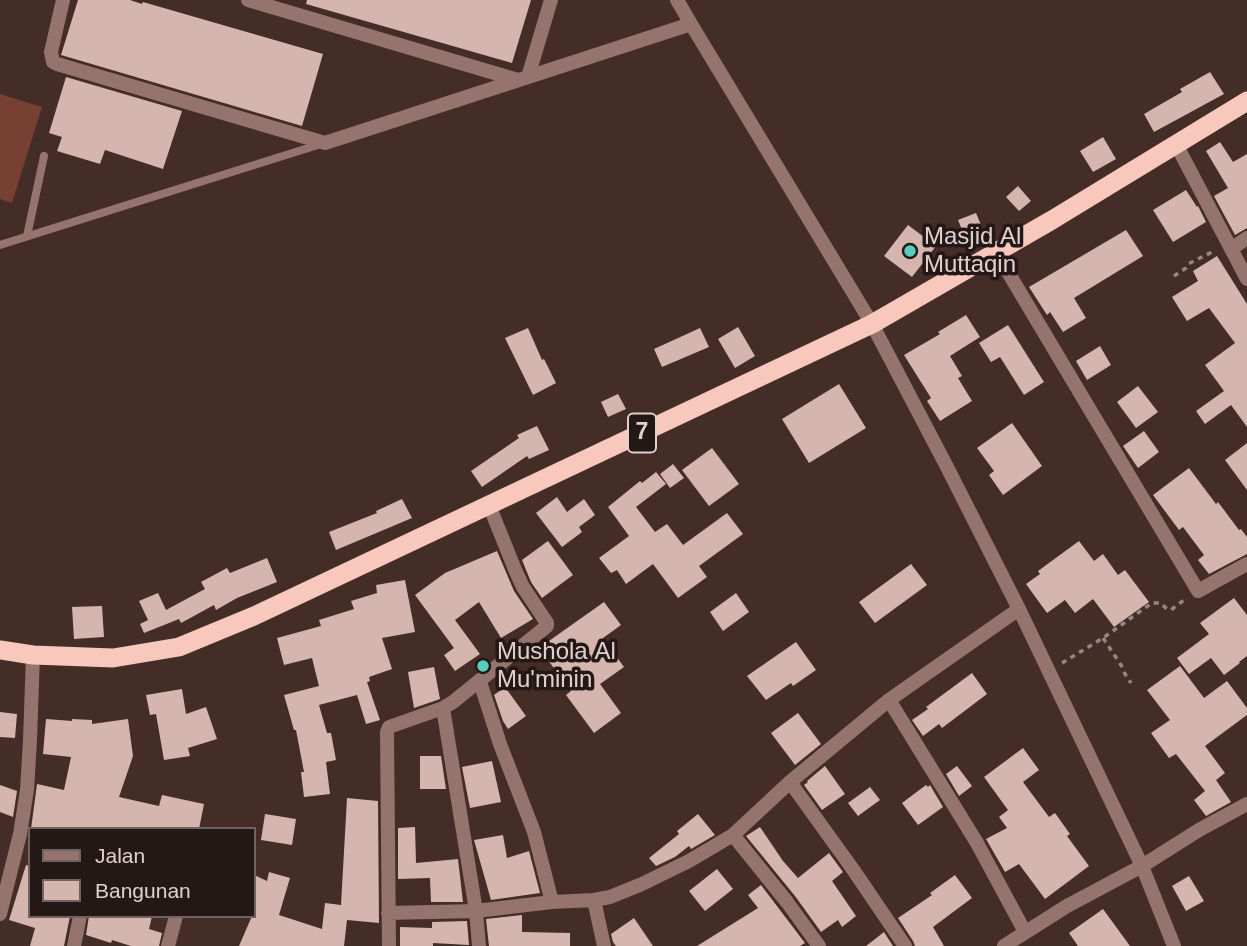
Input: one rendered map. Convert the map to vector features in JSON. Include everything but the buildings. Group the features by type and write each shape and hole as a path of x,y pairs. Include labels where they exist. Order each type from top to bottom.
{"highway":[{"name":"7","path":"0,650 33,655 113,658 179,648 254,616 872,324 1063,213 1247,101"}],"street":[{"path":"63,0 51,52 53,62 325,142 691,24"},
{"path":"248,0 523,78"},
{"path":"523,78 551,0"},
{"path":"677,0 872,324 1019,609 1142,866 1174,946"},
{"path":"1176,144 1247,279"},
{"path":"1229,246 1247,238"},
{"path":"996,252 1198,591 1247,564"},
{"path":"389,946 389,727 453,702 547,626 523,587 489,505"},
{"path":"388,913 476,911 594,900 610,897 642,884 733,835 790,782 890,700 1019,609"},
{"path":"0,914 20,834 27,790 33,655"},
{"path":"480,682 500,744 534,832 552,902"},
{"path":"890,700 977,843 1025,932"},
{"path":"443,708 476,911 479,946"},
{"path":"790,782 905,946"},
{"path":"1004,946 1067,906 1142,866 1247,804"},
{"path":"733,835 819,946"},
{"path":"594,900 604,946"},
{"path":"74,946 80,918"},
{"path":"168,946 175,918"}],"lane":[{"path":"0,245 325,142"},
{"path":"27,236 44,156"}],"path":[{"path":"1174,276 1188,264 1229,246"},
{"path":"1049,671 1103,638 1152,603 1160,603 1171,610 1198,591"},
{"path":"1103,638 1131,683"}],"shaded area":[{"path":"0,94 42,107 12,203 0,199"}],"place":[{"name":"Masjid Al Muttaqin","path":"910,251"},
{"name":"Mushola Al Mu'minin","path":"483,666"}]}
